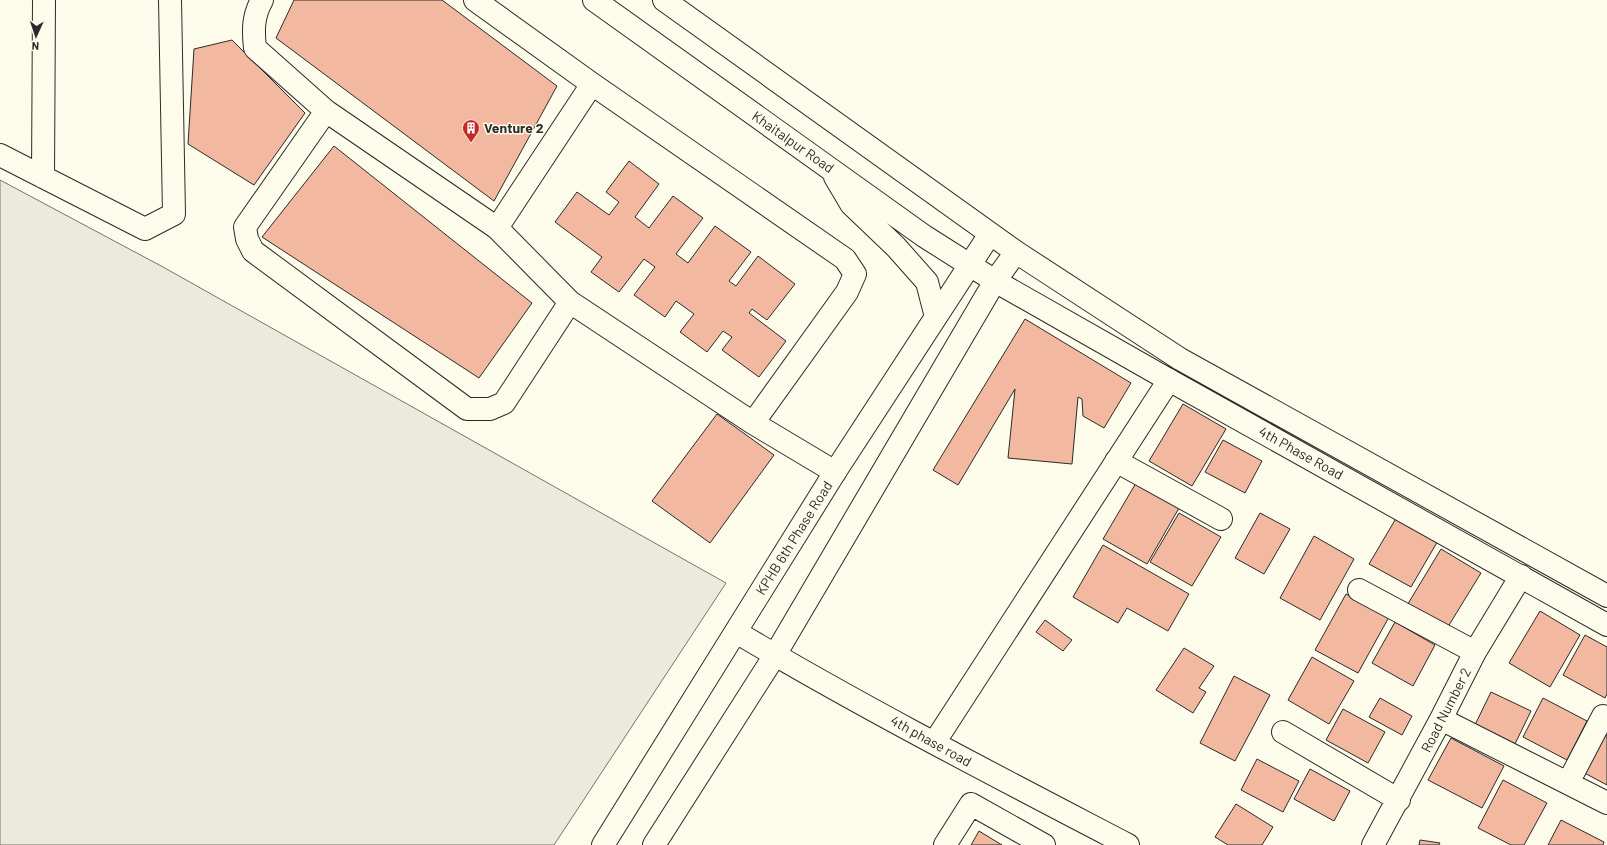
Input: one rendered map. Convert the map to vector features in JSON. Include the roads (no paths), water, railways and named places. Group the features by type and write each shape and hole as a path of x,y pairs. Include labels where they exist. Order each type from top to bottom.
{"street":[{"path":"43,177 44,0"},
{"path":"0,155 145,229 174,214 170,0"},
{"path":"262,0 256,11 253,28 255,48 326,111 497,228 570,302 753,423 835,472"},
{"path":"475,0 592,84 845,259 855,274 847,292 753,423"},
{"name":"Khaitalpur Road","path":"594,0 924,236 995,281"},
{"path":"654,845 775,655 995,281 1016,252 664,0"},
{"path":"497,228 592,84"},
{"path":"326,111 245,227 247,239 253,251 467,409 490,408 504,402 570,302"},
{"path":"830,168 851,204 896,247 926,282 936,317"},
{"name":"KPHB 6th Phase Road","path":"603,845 835,472 990,234"},
{"name":"4th Phase Road","path":"1016,252 1180,359 1607,596"},
{"name":"4th Phase Road","path":"995,281 1168,380 1607,625"},
{"path":"934,743 1168,380"},
{"path":"1116,461 1221,519"},
{"name":"Road Number 2","path":"1373,845 1399,800 1475,652 1520,576"},
{"path":"1359,590 1475,652"},
{"name":"4th phase road","path":"736,632 934,743 1128,845"},
{"path":"1568,782 1603,716"},
{"path":"1441,719 1607,803"},
{"path":"1283,732 1399,800"},
{"path":"946,845 971,804 1044,845"}],"place":[{"name":"Venture 2","path":"471,143"}]}
